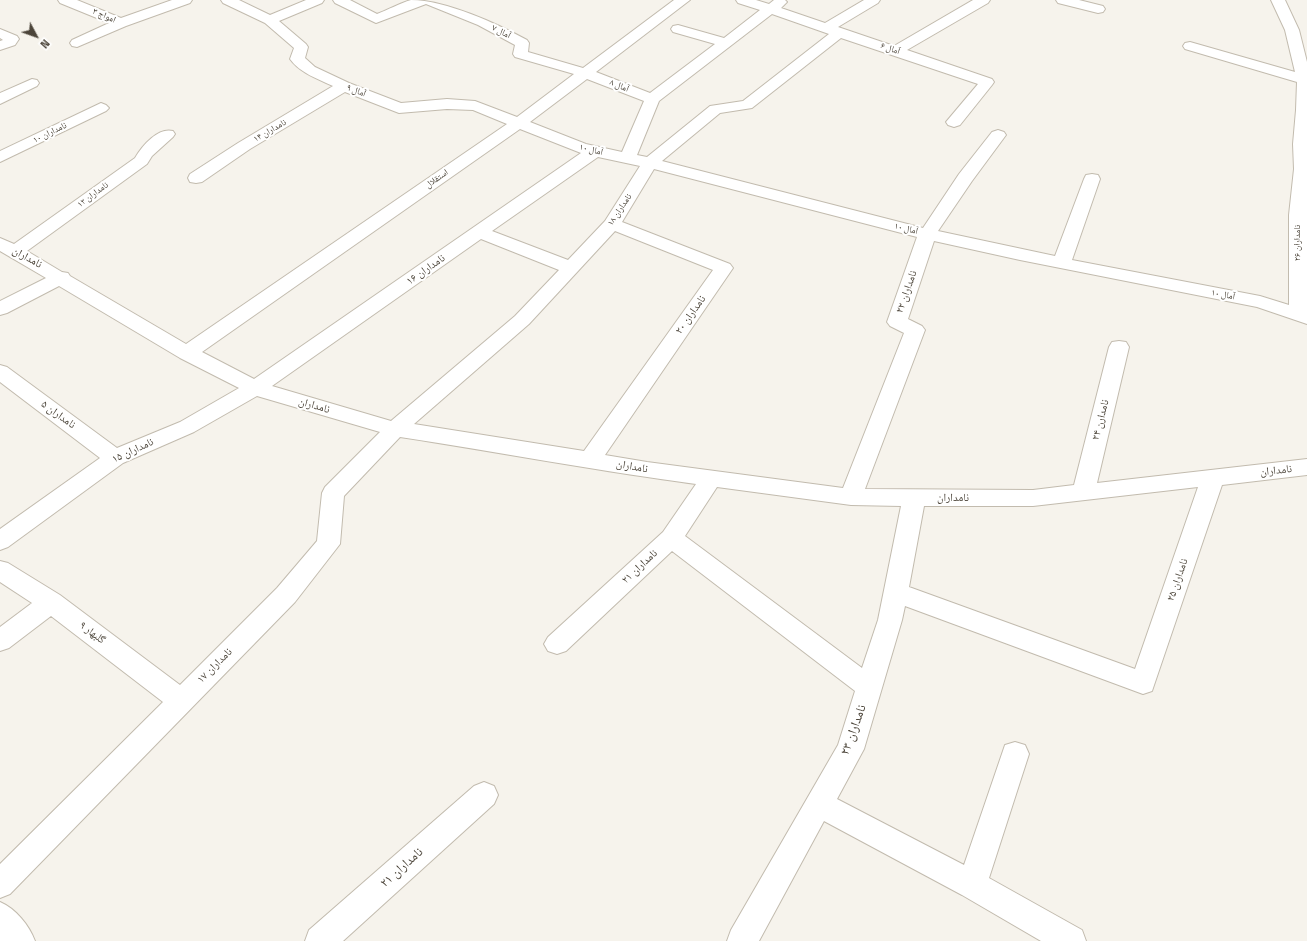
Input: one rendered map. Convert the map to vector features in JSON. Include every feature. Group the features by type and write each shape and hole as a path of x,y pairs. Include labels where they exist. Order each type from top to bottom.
{"street":[{"name":"امواج ۳","path":"65,0 121,23"},
{"path":"77,43 121,23 185,0"},
{"name":"آمال ۹","path":"228,0 270,20 301,47 297,59 310,70 344,86 399,108 447,104 475,106 519,123"},
{"path":"270,20 317,0"},
{"path":"340,0 376,19 424,0"},
{"name":"آمال ۷","path":"428,0 483,22 522,43 520,54 586,73"},
{"name":"استقلال","path":"187,353 519,123 683,0"},
{"name":"آمال ۶","path":"743,0 987,82 954,122"},
{"path":"628,158 652,99 784,0"},
{"name":"نامداران ۱۸","path":"395,430 522,320 612,224 650,163 715,109 747,106 834,30 873,0"},
{"path":"896,51 983,0"},
{"path":"1063,0 1098,9"},
{"name":"نامداران ۲۶","path":"1278,0 1292,30 1306,80 1301,144 1303,316"},
{"path":"678,29 726,43"},
{"path":"0,33 12,39 10,42 0,46"},
{"path":"1190,46 1306,80"},
{"name":"آمال ۸","path":"586,73 652,99"},
{"path":"0,99 32,83"},
{"name":"نامداران ۱۴","path":"196,178 244,146 344,86"},
{"name":"نامداران ۱۰","path":"0,157 100,108"},
{"name":"آمال ۱۰","path":"519,123 581,148 650,163 927,234 1062,263 1260,302 1303,316"},
{"name":"نامداران ۱۲","path":"7,247 141,161 146,153 167,134"},
{"name":"نامداران ۲۲","path":"851,498 915,330 897,322 927,234 965,178 998,135"},
{"name":"نامداران ۱۶","path":"255,388 595,151"},
{"path":"1062,263 1092,179"},
{"name":"نامداران ۲۰","path":"590,460 724,268 612,224"},
{"path":"479,232 571,268"},
{"name":"نامداران","path":"7,247 61,277 187,353 255,388 395,430 514,447 711,479 851,498 1033,498 1307,467"},
{"path":"0,309 61,277"},
{"name":"نامدارن ۲۴","path":"1083,493 1119,347"},
{"name":"نامداران ۵","path":"0,372 115,458"},
{"name":"نامداران ۱۵","path":"0,541 115,458 187,427 255,388"},
{"name":"نامداران ۱۷","path":"0,884 286,595 328,544 333,493 395,430"},
{"name":"نامداران ۲۵","path":"896,592 1143,683 1213,477"},
{"name":"نامداران ۲۱","path":"557,644 671,538 711,479"},
{"name":"نامداران ۲۳","path":"742,941 850,748 890,620 914,498"},
{"path":"671,538 869,687"},
{"name":"گلبهار ۹","path":"0,570 51,602 181,701"},
{"path":"0,641 51,602"},
{"path":"972,885 1015,754"},
{"name":"نامداران ۲۱","path":"320,941 484,795"},
{"path":"819,804 972,885 1070,941"},
{"path":"0,917 20,941"}]}
